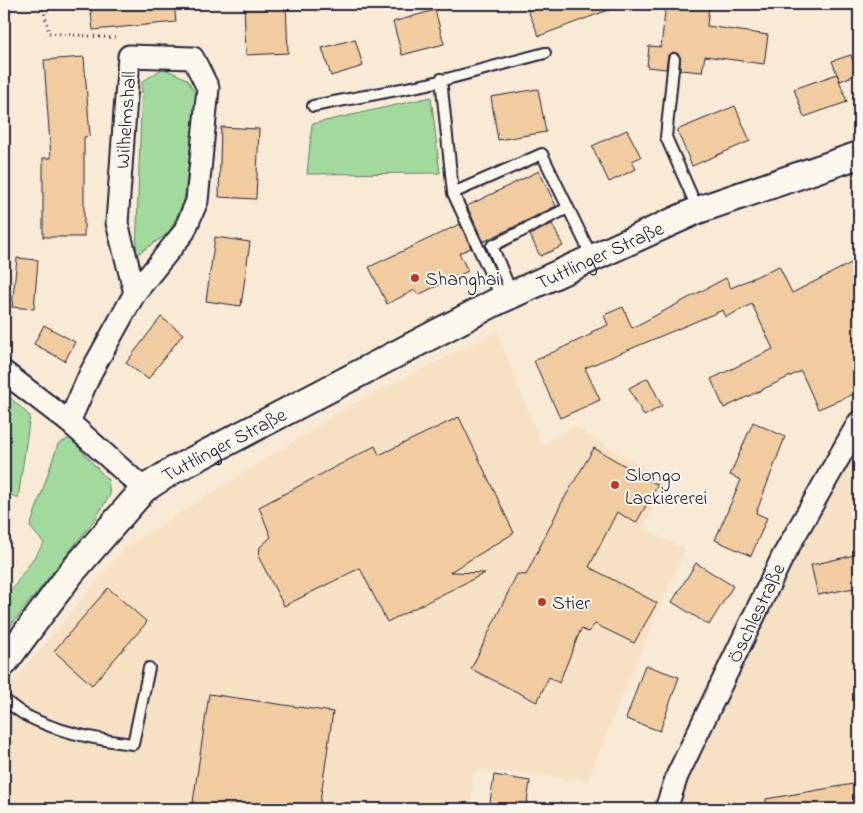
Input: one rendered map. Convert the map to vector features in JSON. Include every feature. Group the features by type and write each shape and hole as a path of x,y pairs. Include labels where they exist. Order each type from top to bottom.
{"street":[{"name":"Wilhelmshall","path":"69,422 90,372 135,294 184,232 197,201 208,88 193,58 129,56 117,223 135,294"},
{"name":"Tuttlinger Straße","path":"4,663 71,573 144,490 172,471 451,324 593,258 698,210 859,155"},
{"path":"4,372 69,422 144,490"},
{"name":"Öschlestraße","path":"666,809 677,776 782,558 859,422"}],"lane":[{"path":"313,106 428,84 441,79 545,53"},
{"path":"674,59 666,137 698,210"},
{"path":"441,79 453,193 508,298"},
{"path":"453,193 542,154 593,258"},
{"path":"508,298 492,246 568,208"},
{"path":"4,700 28,717 57,728 103,740 133,744 149,668"}],"path":[{"path":"42,4 49,32 118,38 129,56"}],"shaded area":[{"path":"497,332 542,445 574,426 667,482 643,528 685,549 608,729 588,781 482,770 474,773 471,809 4,809 4,692 125,548 349,406"},
{"path":"859,446 859,809 679,809 688,777 791,559"}],"green space":[{"path":"163,68 187,79 197,96 184,201 169,233 136,255 142,82"},
{"path":"431,97 440,173 307,174 312,124"},
{"path":"4,392 30,416 18,499 4,490"},
{"path":"70,438 108,480 110,495 96,518 4,634 4,601 44,543 30,527 58,444"}],"building":[{"path":"90,4 174,4 176,22 93,30"},
{"path":"244,4 286,4 288,53 246,55"},
{"path":"525,4 619,4 619,6 539,36"},
{"path":"666,4 709,4 707,26 768,35 764,64 705,56 702,72 680,70 680,57 674,52 668,55 666,69 647,67 649,46 661,47"},
{"path":"435,10 444,44 402,55 393,22"},
{"path":"355,39 363,66 331,76 322,48"},
{"path":"851,55 858,74 840,81 832,61"},
{"path":"84,57 90,136 84,137 84,237 43,237 43,158 51,158 44,60"},
{"path":"837,74 847,102 804,117 794,89"},
{"path":"538,89 546,132 498,140 491,97"},
{"path":"735,106 750,141 692,166 677,130"},
{"path":"221,127 259,129 256,199 219,197"},
{"path":"627,130 641,157 632,161 636,169 609,182 592,146"},
{"path":"539,171 556,206 483,242 467,206"},
{"path":"460,224 471,248 459,253 468,271 418,295 415,290 387,304 369,267"},
{"path":"552,224 563,246 540,256 530,235"},
{"path":"215,237 250,242 241,306 206,301"},
{"path":"17,258 38,260 34,309 12,307"},
{"path":"859,259 859,392 818,409 801,371 724,408 711,379 773,349 752,304 726,317 723,310 585,368 600,400 560,418 534,361 608,325 604,315 623,307 632,328 726,278 731,288 779,266 792,293"},
{"path":"161,317 183,334 148,379 126,363"},
{"path":"44,325 75,342 65,361 34,344"},
{"path":"648,378 662,406 644,416 629,388"},
{"path":"459,417 514,533 450,572 485,573 387,622 360,568 284,606 259,558 260,547 271,537 259,507 375,446 379,455"},
{"path":"753,422 785,437 756,513 767,518 751,556 715,540 741,480 730,475"},
{"path":"594,448 658,485 636,523 617,512 589,567 657,603 634,643 595,624 588,632 581,629 559,683 549,677 537,702 471,669 517,574 526,575 561,504"},
{"path":"859,554 859,587 818,595 811,565"},
{"path":"696,563 733,586 709,625 672,602"},
{"path":"108,588 147,622 92,685 54,651"},
{"path":"645,665 679,677 660,731 626,719"},
{"path":"209,694 333,712 319,809 192,809"},
{"path":"494,775 530,781 526,809 489,809"},
{"path":"859,783 859,809 767,809 766,799"}],"place":[{"name":"Shanghai","path":"415,278"},
{"name":"Slongo Lackiererei","path":"615,485"},
{"name":"Stier","path":"542,602"}]}
